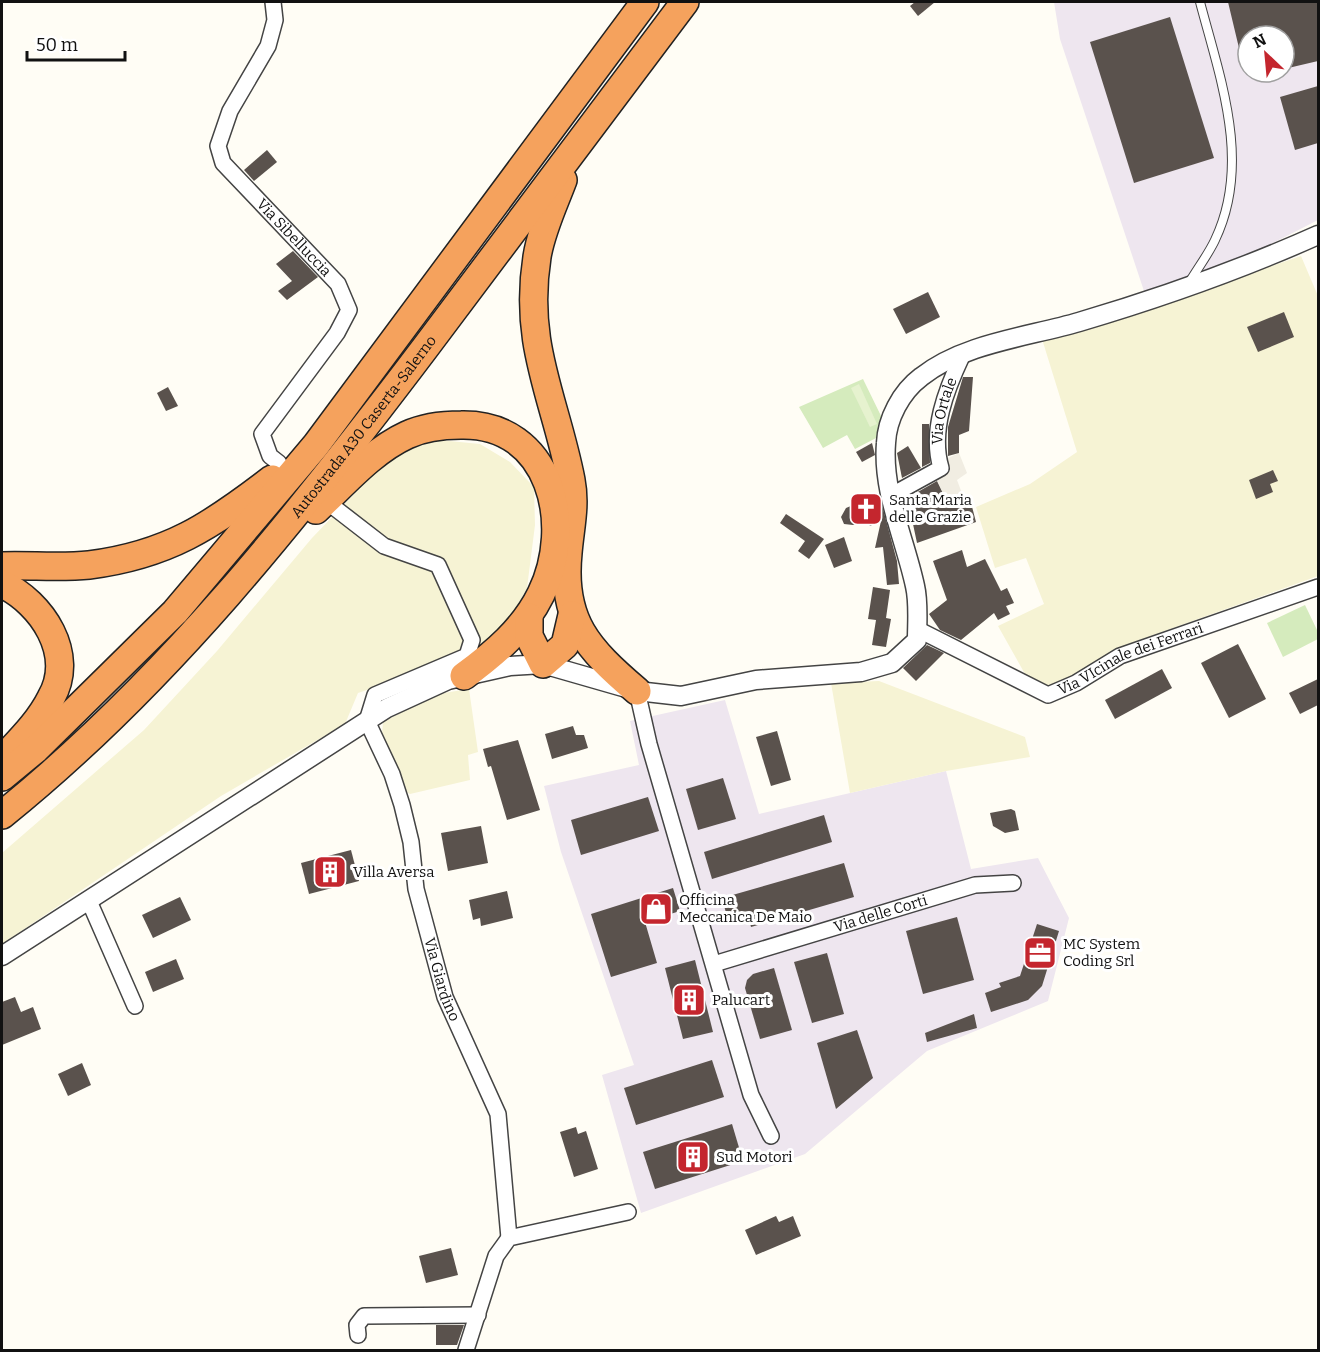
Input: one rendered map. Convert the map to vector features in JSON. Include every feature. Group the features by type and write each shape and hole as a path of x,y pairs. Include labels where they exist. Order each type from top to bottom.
{"highway":[{"name":"Autostrada A30 Caserta-Salerno","path":"2,777 36,749 175,612 316,445 645,2"},
{"name":"Autostrada A30 Caserta-Salerno","path":"2,815 140,690 244,576 352,445 685,2"},
{"path":"571,156 537,254 532,317 539,361 574,500 566,575 572,615 584,639 602,661 637,691"},
{"path":"244,576 386,447 407,435 426,428 474,424 497,430 520,443 538,463 552,489 556,512 553,560 542,593 529,617 490,657 464,676"},
{"path":"2,566 86,565 125,559 175,544 228,513 316,445"},
{"path":"2,584 16,591 37,609 50,627 61,661 53,696 35,724 2,760"},
{"path":"529,617 529,636 543,664 565,645 572,615"}],"street":[{"name":"Via Sibelluccia","path":"273,2 275,20 268,46 230,111 218,146 223,163 338,284 349,310 337,333 262,434 270,456 279,463"},
{"path":"2,956 367,721 412,694 464,676 510,666 543,664 637,691 681,696 765,679 861,672 892,663 917,640 917,629 916,588 886,463 890,421 901,399 920,377 962,356 1080,321 1277,253 1318,235"},
{"name":"Via Ortale","path":"892,495 941,468 937,440 940,419 951,380 962,356"},
{"path":"331,505 384,546 438,565 472,640 467,656 375,695 367,721"},
{"name":"Via VIcinale dei Ferrari","path":"917,629 1048,695 1076,683 1120,656 1318,587"},
{"path":"637,691 649,744 751,1095 771,1136"},
{"name":"Via Giardino","path":"367,721 392,774 402,805 411,842 416,889 445,997 498,1114 509,1238"},
{"name":"Via delle Corti","path":"714,964 975,885 1013,883"},
{"path":"89,900 135,1006"},
{"path":"466,1350 496,1256 509,1238 628,1212"},
{"path":"358,1335 357,1325 364,1316 477,1315"}],"lane":[{"path":"1188,284 1215,240 1229,201 1233,162 1230,118 1200,2"}],"shaded area":[{"path":"1054,2 1318,2 1318,220 1259,250 1145,294 1060,39"},
{"path":"1301,256 1318,296 1318,576 1120,647 1049,689 1025,674 998,626 1044,604 1026,558 995,568 976,507 1030,484 1077,452 1042,339 1198,291"},
{"path":"439,440 480,444 510,462 534,487 535,525 527,588 510,620 481,652 358,693 345,724 221,796 2,944 2,853 144,730 217,651 312,538 383,464 409,449"},
{"path":"959,453 967,473 957,480 963,496 947,502 931,466"},
{"path":"879,681 1025,737 1030,757 946,771 850,793 831,683"},
{"path":"469,689 478,752 468,755 470,780 410,794 403,790 382,734 383,722 437,694"},
{"path":"725,700 759,814 946,771 971,869 1038,858 1069,918 1048,1001 927,1051 805,1154 641,1213 602,1075 634,1065 561,852 544,786 639,765 630,721"}],"green space":[{"path":"863,379 883,420 878,437 855,449 847,435 823,448 799,407"},
{"path":"859,384 877,424 870,427 851,388"},
{"path":"1305,605 1318,632 1318,639 1283,657 1267,623"}],"building":[{"path":"915,2 935,2 918,16 910,6"},
{"path":"1228,2 1318,2 1318,61 1296,66 1296,24 1236,24 1236,36"},
{"path":"1170,17 1214,158 1134,183 1090,42"},
{"path":"1318,86 1318,143 1295,150 1280,97"},
{"path":"267,150 277,162 254,181 244,170"},
{"path":"293,251 318,277 287,300 278,291 292,281 276,264"},
{"path":"928,292 940,317 906,334 893,309"},
{"path":"1284,312 1294,337 1258,352 1247,327"},
{"path":"963,377 973,377 969,431 959,435 959,453 948,456 948,427"},
{"path":"168,387 178,406 166,411 157,393"},
{"path":"922,424 929,424 930,463 922,467"},
{"path":"872,443 875,455 862,462 856,452"},
{"path":"908,446 921,468 902,478 897,453"},
{"path":"1273,470 1278,481 1270,484 1273,492 1256,499 1249,480"},
{"path":"937,481 948,504 969,495 976,522 917,543 910,510 920,505 916,493"},
{"path":"879,494 897,561 899,584 887,585 883,547 875,548 881,521 870,526 866,519 853,525 844,524 841,517 846,508"},
{"path":"786,514 824,539 809,559 798,551 805,541 780,523"},
{"path":"844,537 852,561 834,568 825,545"},
{"path":"962,550 967,567 985,559 1001,591 1007,588 1014,603 1006,606 1010,614 998,620 994,613 961,640 940,630 929,614 947,600 933,561"},
{"path":"873,587 890,590 886,618 891,619 886,647 872,645 876,620 868,619"},
{"path":"1238,644 1266,699 1229,718 1201,663"},
{"path":"927,645 944,653 916,681 903,668"},
{"path":"1162,669 1172,688 1115,719 1105,700"},
{"path":"1318,679 1318,705 1300,714 1289,693"},
{"path":"573,726 576,735 584,735 588,748 552,759 545,734"},
{"path":"777,731 791,780 771,786 756,737"},
{"path":"518,740 540,810 507,820 491,766 488,767 483,749"},
{"path":"723,778 736,819 698,830 686,789"},
{"path":"648,797 659,831 581,855 571,820"},
{"path":"1011,809 1015,811 1019,830 1005,833 993,826 990,813"},
{"path":"824,815 832,842 712,879 704,852"},
{"path":"481,826 488,863 448,871 441,833"},
{"name":"Villa Aversa","path":"351,850 359,881 309,894 301,863"},
{"path":"844,863 854,897 751,927 749,919 729,924 722,898"},
{"path":"673,888 680,911 645,922 657,963 611,977 591,914"},
{"path":"507,891 513,918 481,926 480,918 473,920 469,900"},
{"path":"180,897 191,920 153,938 142,915"},
{"path":"957,917 974,980 923,994 906,931"},
{"name":"MC System Coding Srl","path":"1037,924 1059,931 1042,986 1028,1000 991,1012 985,993 1001,987 999,983 1020,976"},
{"path":"827,953 844,1014 812,1023 794,962"},
{"path":"176,959 184,979 153,992 145,972"},
{"name":"Palucart","path":"695,960 713,1032 683,1039 665,968"},
{"path":"774,968 792,1030 760,1039 745,988 747,980 753,974"},
{"path":"15,997 21,1012 33,1007 41,1029 2,1045 2,1002"},
{"path":"974,1014 977,1028 927,1042 925,1033"},
{"path":"857,1030 873,1078 836,1109 817,1043"},
{"path":"712,1060 724,1097 636,1125 624,1088"},
{"path":"82,1063 91,1085 68,1096 58,1074"},
{"name":"Sud Motori","path":"732,1124 743,1161 655,1189 643,1152"},
{"path":"576,1127 578,1134 586,1131 598,1169 574,1177 560,1132"},
{"path":"776,1216 779,1222 793,1216 801,1236 756,1255 745,1230"},
{"path":"451,1248 458,1275 426,1283 419,1256"},
{"path":"436,1325 464,1325 457,1345 436,1345"}],"place":[{"name":"Santa Maria delle Grazie","path":"866,509"},
{"name":"Villa Aversa","path":"330,872"},
{"name":"Officina Meccanica De Maio","path":"656,909"},
{"name":"MC System Coding Srl","path":"1040,953"},
{"name":"Palucart","path":"689,1000"},
{"name":"Sud Motori","path":"693,1157"}]}
